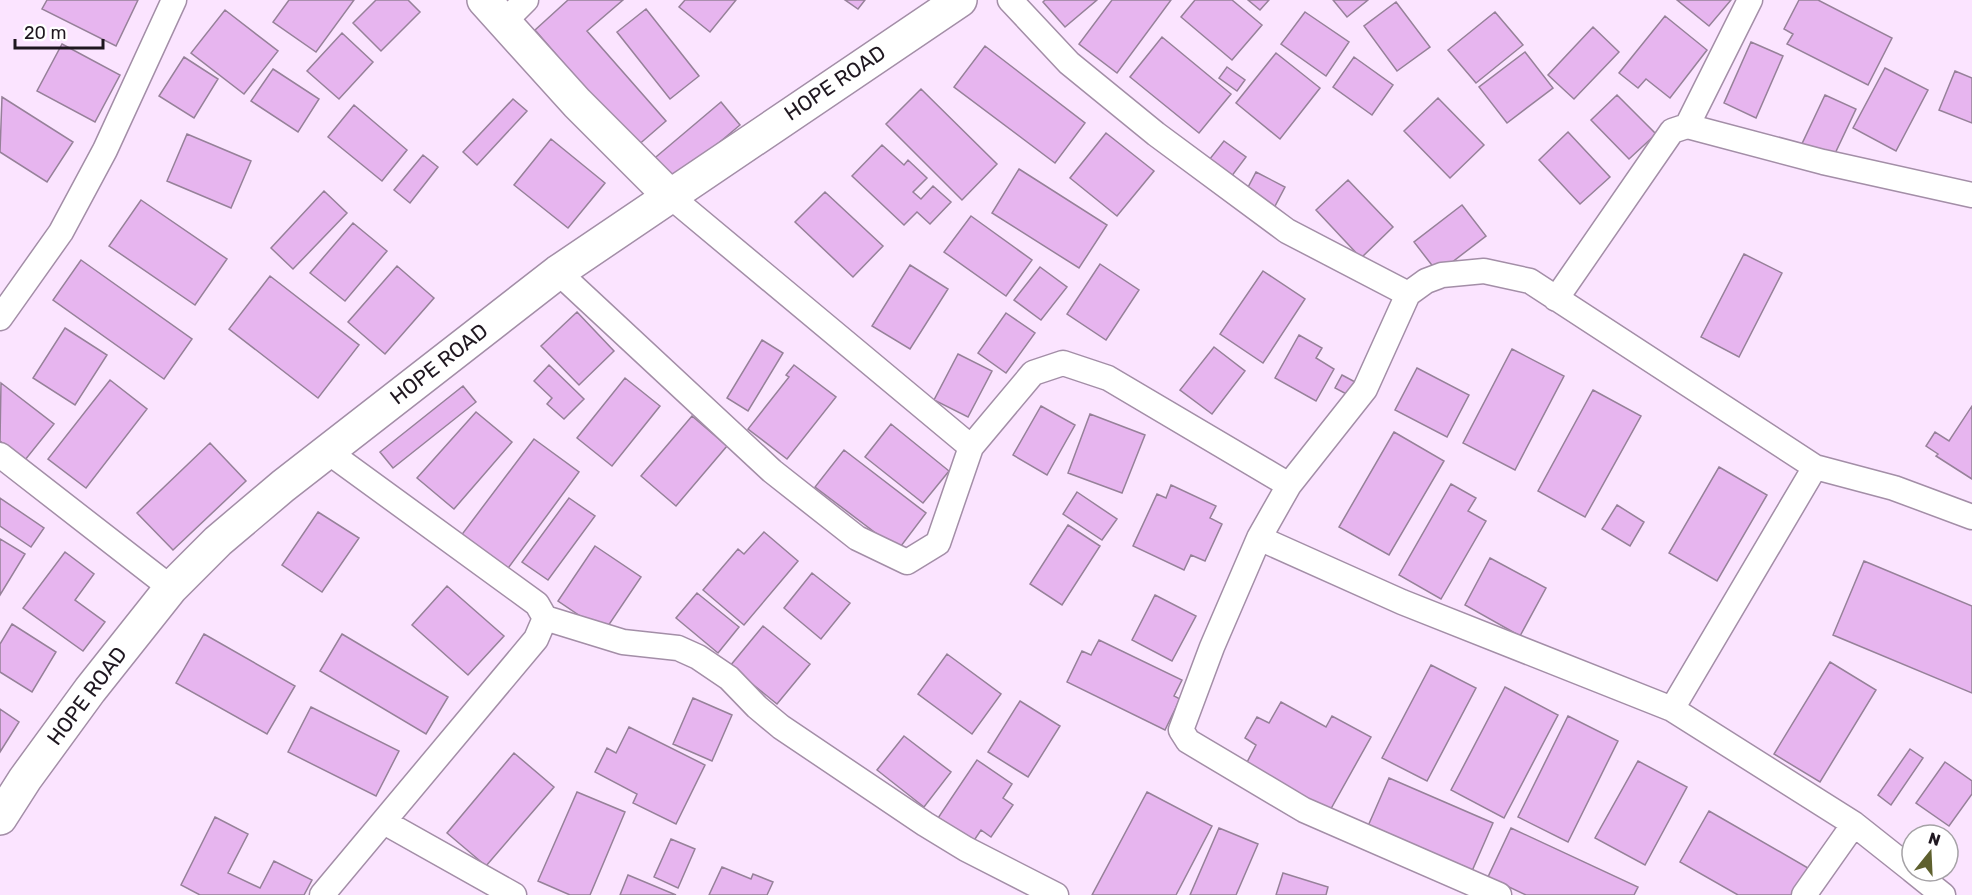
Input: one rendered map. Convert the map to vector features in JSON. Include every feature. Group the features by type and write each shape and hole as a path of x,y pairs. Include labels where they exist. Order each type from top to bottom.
{"street":[{"path":"0,318 66,222 105,150 174,0"},
{"name":"HOPE ROAD","path":"0,818 25,779 83,699 171,588 218,542 327,451 558,272 960,0"},
{"path":"1010,0 1069,63 1165,141 1287,231 1408,294"},
{"path":"1687,126 1750,0"},
{"path":"505,7 577,103 670,196 971,447"},
{"path":"1556,299 1672,131 1687,126 1823,162 1972,195"},
{"path":"1499,895 1304,810 1188,741 1181,730 1212,646 1260,538 1289,485 1365,389 1408,294 1426,281 1442,275 1484,271 1530,281 1815,467 1894,488 1972,517"},
{"path":"558,272 772,471 857,538 907,561 938,543 971,447 1033,374 1063,363 1108,378 1289,485"},
{"path":"327,451 537,604 544,618 623,642 678,648 698,657 729,678 757,707 781,727 925,824 966,849 1056,895"},
{"path":"0,454 171,588"},
{"path":"1672,709 1815,467"},
{"path":"1260,538 1402,602 1672,709 1854,824 1900,861"},
{"path":"322,895 536,639 544,618"},
{"path":"384,822 514,895"},
{"path":"1804,895 1854,824"},
{"path":"1928,883 1943,895"}],"building":[{"path":"47,0 138,0 116,46 42,9"},
{"path":"289,0 354,0 316,52 273,22"},
{"path":"376,0 408,0 420,12 381,51 353,23"},
{"path":"568,0 623,0 587,31 666,121 636,147 535,30"},
{"path":"685,0 736,0 710,32 679,7"},
{"path":"845,0 865,0 858,9"},
{"path":"1045,0 1097,0 1065,27 1043,2"},
{"path":"1112,0 1171,0 1117,73 1079,44"},
{"path":"1195,0 1232,0 1262,25 1232,60 1181,17"},
{"path":"1248,0 1269,0 1260,10"},
{"path":"1333,0 1368,0 1347,17"},
{"path":"1677,0 1731,0 1709,26"},
{"path":"1799,0 1818,0 1892,38 1868,85 1787,44 1793,34 1784,29"},
{"path":"1396,2 1430,47 1397,71 1364,26"},
{"path":"646,9 699,76 670,99 617,32"},
{"path":"225,10 278,51 244,94 191,53"},
{"path":"1305,12 1349,42 1326,76 1281,44"},
{"path":"1495,12 1523,45 1476,83 1448,50"},
{"path":"1665,16 1707,50 1670,98 1646,79 1638,88 1619,73"},
{"path":"1593,27 1619,52 1574,99 1548,75"},
{"path":"342,33 373,62 339,99 307,71"},
{"path":"1162,37 1231,94 1199,133 1130,77"},
{"path":"1751,42 1783,56 1756,118 1724,103"},
{"path":"62,44 120,75 95,122 37,91"},
{"path":"985,46 1085,123 1055,163 954,87"},
{"path":"1525,52 1553,88 1507,123 1479,87"},
{"path":"1276,53 1320,88 1280,139 1236,103"},
{"path":"184,57 218,79 194,118 159,96"},
{"path":"1354,57 1393,85 1372,115 1333,87"},
{"path":"1227,67 1245,80 1237,91 1219,78"},
{"path":"1885,68 1928,90 1896,151 1853,128"},
{"path":"273,69 319,99 298,132 251,101"},
{"path":"1955,71 1972,78 1972,123 1939,110"},
{"path":"921,89 997,164 962,200 886,124"},
{"path":"1617,95 1656,134 1629,159 1591,120"},
{"path":"1825,95 1856,109 1831,162 1800,148"},
{"path":"2,97 73,142 47,182 0,152"},
{"path":"1438,98 1484,145 1450,178 1404,131"},
{"path":"513,99 527,111 477,165 463,152"},
{"path":"721,102 740,125 670,184 650,162"},
{"path":"354,105 407,150 382,181 328,137"},
{"path":"1568,132 1610,177 1580,204 1539,160"},
{"path":"1106,133 1154,171 1117,216 1070,178"},
{"path":"187,134 251,161 231,208 167,181"},
{"path":"551,139 605,183 568,228 514,185"},
{"path":"1224,141 1246,157 1231,177 1209,160"},
{"path":"882,145 904,165 908,160 927,178 913,192 921,199 933,186 951,202 930,224 917,212 904,225 852,176"},
{"path":"423,155 438,167 410,203 394,190"},
{"path":"1019,169 1107,225 1079,268 992,213"},
{"path":"1256,172 1285,187 1274,208 1245,193"},
{"path":"1348,180 1393,227 1361,258 1316,210"},
{"path":"324,191 347,213 293,269 271,248"},
{"path":"825,192 883,246 853,277 795,222"},
{"path":"141,200 227,259 195,305 109,246"},
{"path":"1462,205 1486,236 1438,273 1414,242"},
{"path":"971,216 1032,260 1006,296 944,252"},
{"path":"353,223 387,251 345,301 310,273"},
{"path":"1744,254 1782,273 1739,357 1701,337"},
{"path":"81,260 192,339 164,379 53,300"},
{"path":"1100,264 1139,290 1106,340 1067,314"},
{"path":"910,265 948,289 910,349 872,326"},
{"path":"397,266 434,298 385,354 348,322"},
{"path":"1040,267 1067,287 1041,320 1014,300"},
{"path":"1263,271 1305,299 1263,363 1220,334"},
{"path":"270,276 359,345 318,398 229,329"},
{"path":"577,312 614,351 579,385 541,346"},
{"path":"1006,313 1035,333 1006,373 978,353"},
{"path":"65,328 107,355 75,405 33,378"},
{"path":"1299,335 1322,348 1316,358 1334,369 1316,401 1275,378"},
{"path":"762,340 783,353 748,411 727,398"},
{"path":"1214,347 1245,371 1212,414 1180,390"},
{"path":"1512,349 1564,376 1515,470 1463,443"},
{"path":"958,354 992,371 968,417 934,400"},
{"path":"549,365 584,399 564,419 547,404 552,398 534,381"},
{"path":"794,365 836,397 787,459 748,429 789,377 786,375"},
{"path":"1417,368 1469,395 1447,437 1395,410"},
{"path":"1342,375 1359,384 1352,397 1335,388"},
{"path":"625,378 660,406 612,466 577,438"},
{"path":"110,380 147,409 86,488 48,459"},
{"path":"1,383 54,424 25,460 0,441"},
{"path":"463,386 476,402 393,468 380,452"},
{"path":"1593,390 1641,416 1585,517 1538,491"},
{"path":"1041,406 1075,425 1047,475 1013,455"},
{"path":"1972,406 1972,479 1936,456 1938,454 1926,446 1935,432 1949,441"},
{"path":"476,412 512,442 454,509 417,478"},
{"path":"1090,414 1145,435 1122,493 1068,473"},
{"path":"692,416 727,446 676,506 641,476"},
{"path":"891,424 949,471 923,503 865,457"},
{"path":"1394,432 1444,461 1389,555 1339,527"},
{"path":"534,439 579,472 506,571 460,537"},
{"path":"210,443 246,481 173,550 137,513"},
{"path":"844,450 926,513 898,550 815,487"},
{"path":"1719,467 1767,495 1717,581 1669,553"},
{"path":"1451,484 1476,498 1468,511 1486,521 1441,599 1399,575"},
{"path":"1171,485 1216,506 1210,518 1222,524 1205,561 1191,555 1184,570 1133,546 1157,494 1166,498"},
{"path":"1077,492 1117,519 1102,540 1063,514"},
{"path":"0,498 44,528 31,547 0,526"},
{"path":"569,498 595,516 548,580 522,562"},
{"path":"1617,505 1644,522 1630,546 1602,529"},
{"path":"318,512 359,538 322,592 282,565"},
{"path":"1068,525 1100,546 1062,605 1030,584"},
{"path":"764,532 798,561 744,625 703,590 738,549 744,554"},
{"path":"0,539 25,554 0,595"},
{"path":"595,546 641,577 604,632 558,601"},
{"path":"65,552 94,574 75,600 105,622 83,651 23,608"},
{"path":"1490,558 1546,588 1520,636 1465,605"},
{"path":"1864,561 1972,606 1972,693 1833,635"},
{"path":"812,573 850,603 821,639 784,608"},
{"path":"447,586 504,636 468,675 412,625"},
{"path":"697,593 739,627 718,653 676,618"},
{"path":"1155,595 1196,616 1172,661 1132,640"},
{"path":"12,624 56,652 32,692 0,672 0,644"},
{"path":"763,626 810,664 777,704 730,666"},
{"path":"204,634 295,686 267,734 176,683"},
{"path":"342,634 448,697 426,734 320,671"},
{"path":"1099,640 1182,680 1174,696 1180,699 1165,730 1067,682 1082,651 1091,655"},
{"path":"947,654 1001,694 972,734 918,694"},
{"path":"1830,662 1876,690 1820,782 1774,754"},
{"path":"1431,665 1476,688 1427,781 1382,758"},
{"path":"1505,687 1558,715 1504,818 1451,790"},
{"path":"693,698 732,715 712,761 673,744"},
{"path":"1020,701 1060,726 1028,777 988,752"},
{"path":"1281,702 1326,727 1332,716 1371,737 1328,814 1244,768 1256,745 1245,738 1257,717 1269,723"},
{"path":"311,707 399,751 376,796 288,752"},
{"path":"0,709 19,722 0,752"},
{"path":"1568,716 1618,741 1568,842 1518,817"},
{"path":"629,727 705,765 676,824 633,803 637,794 595,772 607,748 616,753"},
{"path":"904,736 951,772 924,807 877,770"},
{"path":"1910,749 1923,758 1891,805 1878,795"},
{"path":"514,753 554,787 486,866 447,833"},
{"path":"977,760 1012,784 1003,798 1013,805 991,837 981,830 973,842 938,818"},
{"path":"1638,761 1687,787 1645,865 1595,838"},
{"path":"1945,762 1972,781 1972,794 1951,823 1945,823 1916,803"},
{"path":"1389,778 1493,823 1472,871 1368,826"},
{"path":"577,792 625,812 590,895 570,895 538,881"},
{"path":"1147,792 1212,826 1176,895 1092,895"},
{"path":"1709,811 1808,868 1792,895 1738,895 1680,862"},
{"path":"215,817 248,834 228,873 260,888 274,861 312,880 304,895 200,895 181,885"},
{"path":"1219,828 1258,844 1236,895 1190,895"},
{"path":"1511,828 1638,887 1634,895 1526,895 1488,877"},
{"path":"671,839 695,849 678,888 654,877"},
{"path":"722,867 751,879 753,874 773,882 767,895 709,895"},
{"path":"1283,873 1328,887 1326,895 1276,895"},
{"path":"628,875 676,895 620,895"}]}
